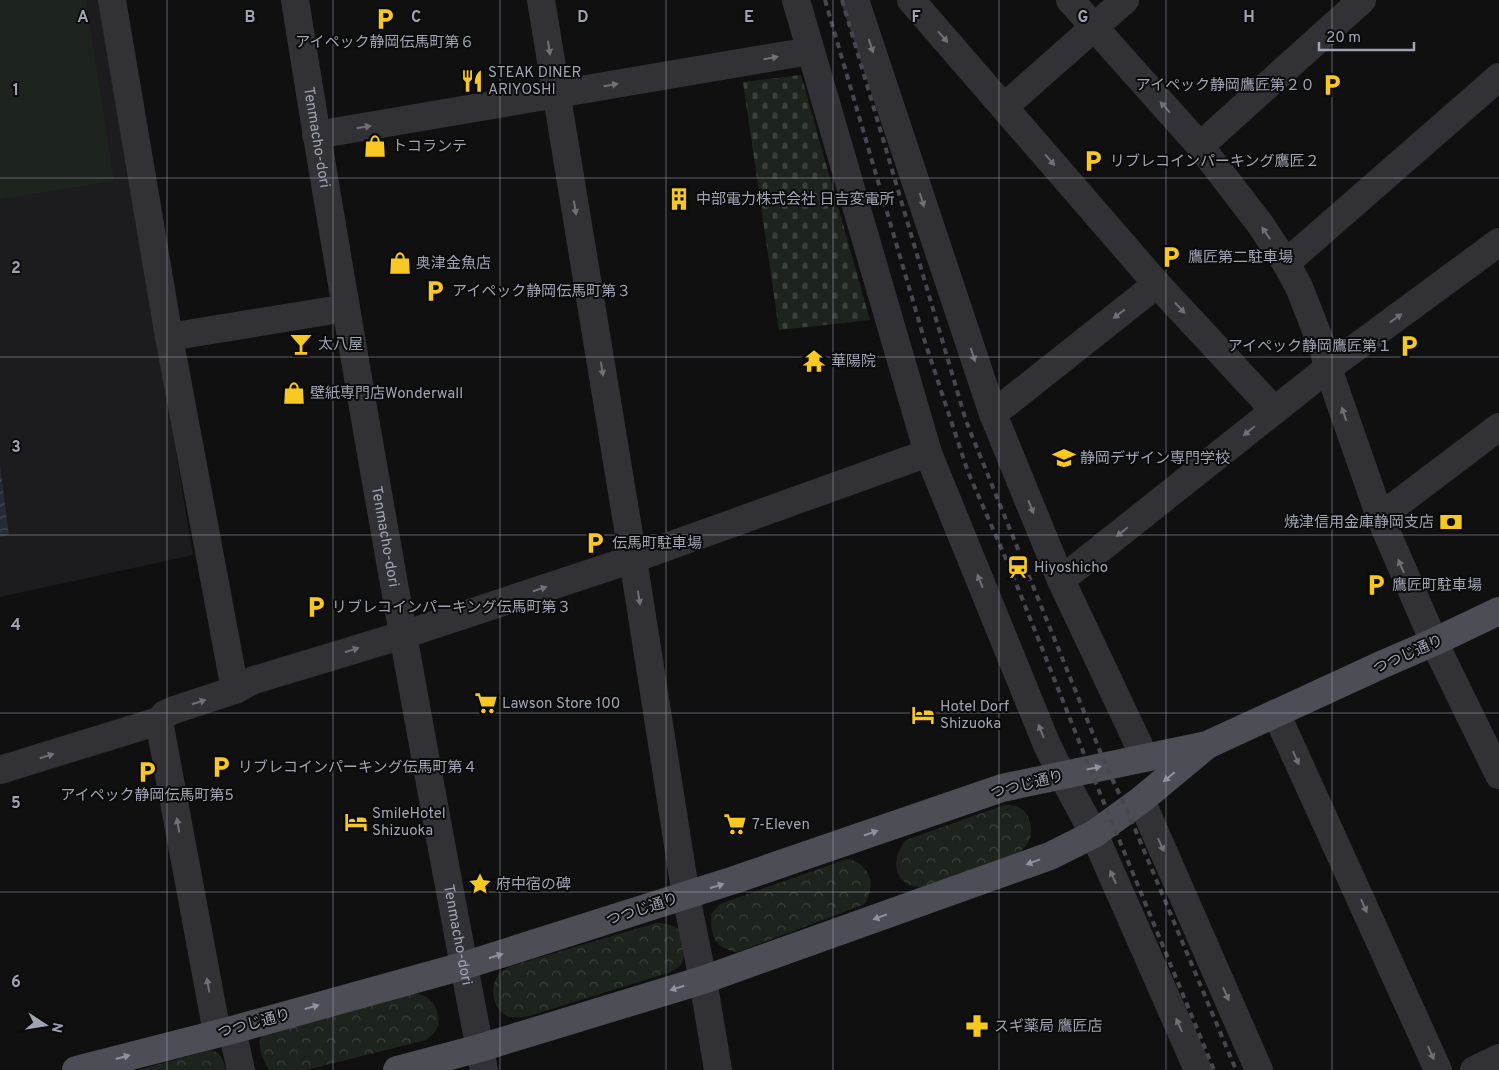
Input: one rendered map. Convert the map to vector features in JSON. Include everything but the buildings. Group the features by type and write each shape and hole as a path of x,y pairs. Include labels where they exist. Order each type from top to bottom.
{"main road":[{"name":"つつじ通り","path":"76,1070 463,966 744,877 1002,788 1207,745 1499,611"},
{"name":"つつじ通り","path":"398,1070 482,1059 1050,856 1094,834 1141,800 1207,745"}],"street":[{"path":"112,0 169,337 236,690"},
{"name":"Tenmacho-dori","path":"295,0 316,135 403,635 463,966 482,1059"},
{"path":"541,0 633,558 686,896 703,980 718,1070"},
{"path":"796,0 928,453 1047,745 1094,834 1198,1070"},
{"path":"855,0 993,414 1061,580 1145,758"},
{"path":"911,0 1157,284 1274,410"},
{"path":"1070,0 1200,146 1260,224 1299,286 1324,351 1328,368 1380,517 1434,642 1499,775"},
{"path":"1004,107 1126,0"},
{"path":"1200,146 1362,0"},
{"path":"316,135 810,51"},
{"path":"1286,263 1499,78"},
{"path":"1061,580 1328,368 1499,242"},
{"path":"993,414 1157,284"},
{"path":"169,337 346,308"},
{"path":"1380,517 1499,427"},
{"path":"0,770 159,721 165,714 174,710 236,690 254,680 403,635 633,558 928,453"},
{"path":"1276,713 1438,1070"},
{"path":"159,721 224,1031 241,1070"},
{"path":"1141,800 1259,1070"},
{"path":"1474,1070 1499,1058"}],"shaded area":[{"path":"0,0 101,0 193,555 0,597"}],"green space":[{"path":"0,0 86,0 114,181 0,199"},
{"path":"801,75 870,320 779,330 743,82"},
{"path":"1004,805 1021,808 1030,821 1030,838 1020,852 923,887 913,886 900,878 897,871 897,856 906,840"},
{"path":"847,859 861,865 869,877 870,891 863,905 737,952 718,944 713,934 711,914 720,904"},
{"path":"656,923 674,926 679,930 683,938 683,961 681,965 671,972 529,1016 508,1016 498,1008 493,994 494,983 497,976 506,969"},
{"path":"414,993 423,995 430,1000 437,1011 438,1027 426,1040 306,1070 269,1070 265,1063 260,1039 265,1032"},
{"path":"211,1050 220,1055 226,1070 138,1070"}],"water":[{"path":"0,466 9,535 0,537"}],"railway":[{"path":"825,0 925,342 968,472 1010,568 1090,769 1214,1070"},
{"path":"842,0 966,421 1106,766 1127,810 1236,1070"}],"place":[{"name":"アイペック静岡伝馬町第６","path":"385,19"},
{"name":"STEAK DINER ARIYOSHI","path":"472,81"},
{"name":"アイペック静岡鷹匠第２０","path":"1332,85"},
{"name":"トコランテ","path":"375,146"},
{"name":"リブレコインパーキング鷹匠２","path":"1093,161"},
{"name":"中部電力株式会社 日吉変電所","path":"679,199"},
{"name":"鷹匠第二駐車場","path":"1171,257"},
{"name":"奥津金魚店","path":"400,263"},
{"name":"アイペック静岡伝馬町第３","path":"435,291"},
{"name":"太八屋","path":"301,344"},
{"name":"アイペック静岡鷹匠第１","path":"1409,346"},
{"name":"華陽院","path":"814,361"},
{"name":"壁紙専門店Wonderwall","path":"294,393"},
{"name":"静岡デザイン専門学校","path":"1064,458"},
{"name":"焼津信用金庫静岡支店","path":"1451,522"},
{"name":"伝馬町駐車場","path":"595,543"},
{"name":"Hiyoshicho","path":"1018,567"},
{"name":"鷹匠町駐車場","path":"1376,585"},
{"name":"リブレコインパーキング伝馬町第３","path":"316,607"},
{"name":"Lawson Store 100","path":"486,703"},
{"name":"Hotel Dorf Shizuoka","path":"923,715"},
{"name":"リブレコインパーキング伝馬町第４","path":"221,767"},
{"name":"アイペック静岡伝馬町第5","path":"147,772"},
{"name":"SmileHotel Shizuoka","path":"356,822"},
{"name":"7-Eleven","path":"735,824"},
{"name":"府中宿の碑","path":"480,884"},
{"name":"スギ薬局 鷹匠店","path":"977,1026"}]}
